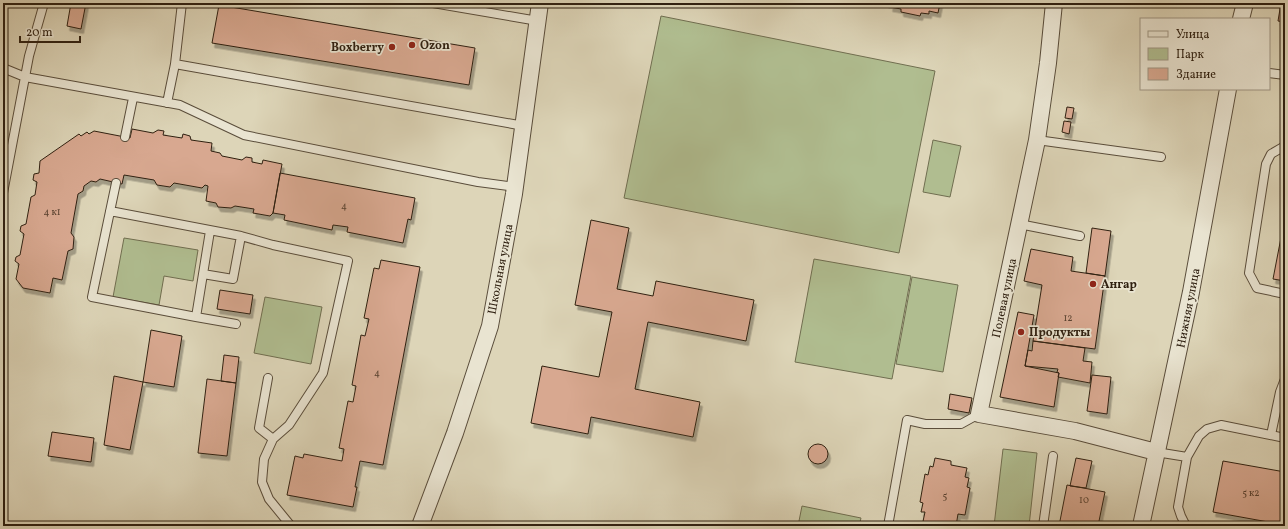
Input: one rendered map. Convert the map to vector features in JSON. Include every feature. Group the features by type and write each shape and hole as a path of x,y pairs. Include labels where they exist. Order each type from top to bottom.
{"street":[{"name":"Школьная улица","path":"420,526 455,432 490,326 515,187 540,3"},
{"name":"Полевая улица","path":"979,414 1037,140 1048,63 1054,3"},
{"path":"1241,18 1245,3"},
{"name":"Нижняя улица","path":"1141,526 1191,292 1228,90"},
{"path":"979,414 1075,431 1156,452"}],"lane":[{"path":"3,193 29,56 44,3"},
{"path":"167,103 175,64 182,3"},
{"path":"433,3 538,21"},
{"path":"175,64 524,126"},
{"path":"3,68 25,77 133,98 180,105 244,135 471,180 515,187"},
{"path":"1270,73 1285,76"},
{"path":"124,137 133,98"},
{"path":"1037,140 1161,157"},
{"path":"1285,147 1271,154 1266,164 1249,274 1257,288 1285,294"},
{"path":"116,183 92,297 236,324"},
{"path":"110,211 241,236 273,245 348,261 324,373 289,425 273,439 264,459 262,482 269,499 291,526"},
{"path":"1019,224 1080,236"},
{"path":"196,317 210,231"},
{"path":"204,274 233,279 241,236"},
{"path":"268,378 258,428 273,439"},
{"path":"1271,435 1280,392 1285,379"},
{"path":"888,526 907,420 925,424 961,424 979,414"},
{"path":"1186,526 1178,507 1187,457 1199,436 1207,430 1221,425 1285,438"},
{"path":"1156,452 1187,457"},
{"path":"1043,526 1053,456"}],"green space":[{"path":"661,16 935,71 899,253 624,198"},
{"path":"933,140 961,146 950,197 923,192"},
{"path":"124,238 198,250 193,281 164,276 159,305 113,297"},
{"path":"814,259 911,276 892,379 795,362"},
{"path":"912,277 958,285 943,372 896,364"},
{"path":"265,297 322,307 311,364 254,353"},
{"path":"1003,449 1037,453 1029,526 994,526"},
{"path":"802,506 861,518 859,526 798,526"}],"building":[{"path":"71,3 86,3 81,29 67,26"},
{"path":"886,3 940,3 938,13 929,11 929,14 921,13 920,16 901,12 901,9 890,7 891,4"},
{"path":"1281,3 1285,3 1285,22 1278,21"},
{"path":"219,5 475,48 469,85 212,43"},
{"path":"1067,107 1074,108 1072,119 1065,118"},
{"path":"1064,121 1071,122 1069,134 1062,132"},
{"path":"132,129 153,133 158,130 164,131 163,135 182,138 183,134 190,136 191,140 212,143 211,151 220,153 222,156 242,160 246,157 252,158 252,162 262,164 263,160 282,164 273,213 270,216 253,213 254,209 235,206 231,208 218,207 216,203 206,201 208,186 205,185 202,188 174,183 170,187 157,185 154,180 124,175 122,184 100,179 96,182 91,181 84,186 83,191 78,194 71,233 74,237 73,249 68,251 62,280 53,278 50,293 23,288 16,279 19,264 15,261 16,257 20,255 24,234 20,231 21,226 26,224 31,197 35,195 37,182 33,180 34,174 39,173 40,161 79,134 81,136 87,132 89,134 94,131 130,138"},
{"path":"280,173 415,198 411,220 408,219 403,243 347,232 348,227 333,225 332,230 284,220 285,215 273,213"},
{"path":"1285,179 1285,197 1282,196"},
{"path":"1285,217 1285,281 1273,279"},
{"path":"591,220 629,228 617,289 653,296 656,281 754,300 746,341 648,322 635,389 700,402 693,437 591,417 588,434 531,423 542,366 599,377 612,312 575,305"},
{"path":"1092,228 1111,231 1105,276 1086,273"},
{"path":"1031,249 1073,257 1071,271 1105,276 1095,349 1033,341 1042,285 1024,281"},
{"path":"381,260 420,267 383,465 360,461 353,507 287,495 295,456 303,458 304,454 342,461 344,449 339,448 348,401 353,402 356,386 352,385 361,335 365,336 369,319 364,318 374,268 379,269"},
{"path":"220,290 253,295 250,314 217,309"},
{"path":"1018,312 1034,315 1025,366 1059,373 1054,407 1000,397"},
{"path":"151,330 182,336 174,387 143,382"},
{"path":"1033,341 1085,348 1083,361 1092,362 1090,383 1058,377 1058,369 1025,366 1028,350 1032,351"},
{"path":"224,355 239,357 236,383 221,381"},
{"path":"1092,375 1111,377 1107,414 1087,411"},
{"path":"114,376 143,382 130,450 104,445"},
{"path":"207,379 236,383 227,456 198,453"},
{"path":"950,394 972,398 969,413 948,409"},
{"path":"52,432 94,438 91,462 48,456"},
{"path":"818,444 825,447 828,454 825,461 818,464 811,461 808,454 811,447"},
{"path":"935,458 951,461 951,465 967,468 965,477 969,478 967,487 970,488 965,515 958,514 956,526 922,526 925,512 921,512 923,503 920,502 925,474 928,475 930,466 933,467"},
{"path":"1076,458 1092,461 1086,488 1070,486"},
{"path":"1223,461 1285,472 1285,525 1213,512"},
{"path":"1067,485 1105,492 1098,526 1059,526"}],"place":[{"name":"Ozon","path":"412,45"},
{"name":"Boxberry","path":"392,47"},
{"name":"Ангар","path":"1093,284"},
{"name":"Продукты","path":"1021,332"}]}
